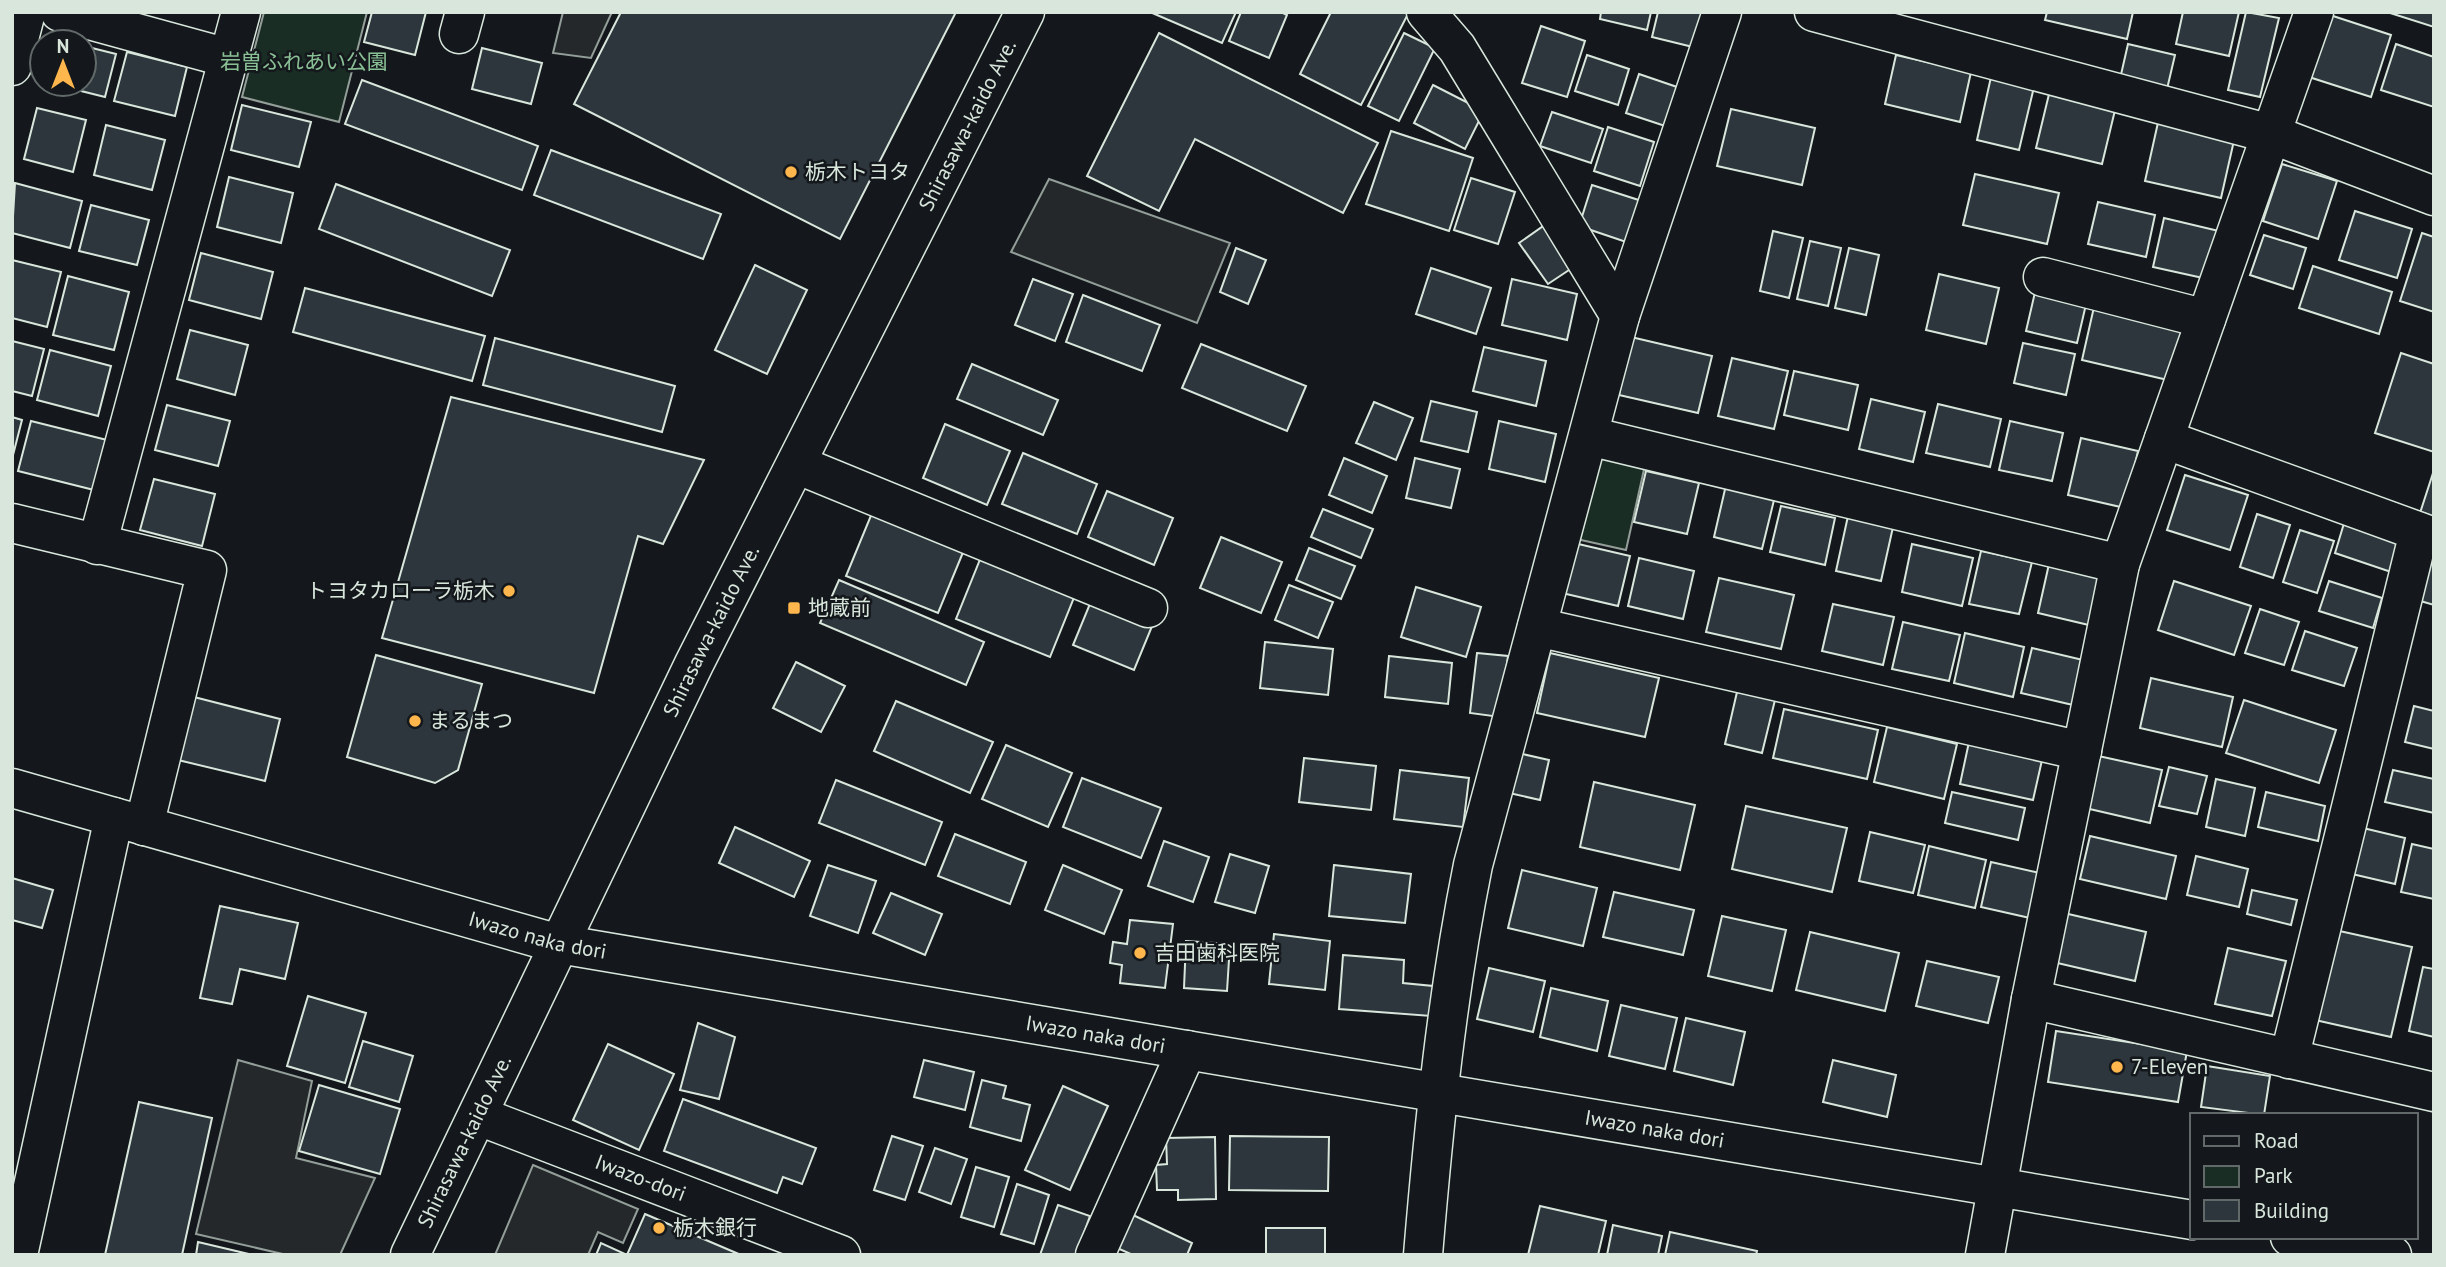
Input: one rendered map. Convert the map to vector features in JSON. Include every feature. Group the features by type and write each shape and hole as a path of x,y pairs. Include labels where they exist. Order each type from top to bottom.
{"street":[{"path":"12,66 26,12"},
{"path":"60,12 228,58"},
{"path":"97,545 241,12"},
{"name":"Shirasawa-kaido Ave.","path":"410,1255 694,664 1025,12"},
{"path":"1426,12 1457,48 1620,316"},
{"path":"1423,1255 1436,1093 1457,944 1473,865 1620,316 1721,12"},
{"path":"1814,12 2271,134 2434,196"},
{"path":"1985,1255 2031,999 2120,564 2314,12"},
{"path":"2043,277 2206,319"},
{"path":"1589,436 2120,564"},
{"path":"2164,439 2427,534 2289,1059"},
{"path":"796,464 1148,608"},
{"path":"12,523 207,570 129,821 18,1255"},
{"path":"1537,626 2082,751"},
{"name":"Iwazo naka dori","path":"12,788 558,944 2190,1220"},
{"path":"2031,999 2434,1093"},
{"path":"1095,1255 1187,1050"},
{"name":"Iwazo-dori","path":"479,1116 841,1255"},
{"path":"2301,1239 2392,1255"}],"green space":[{"name":"岩曽ふれあい公園","path":"264,12 367,12 339,122 242,97"},
{"path":"1605,455 1645,465 1626,550 1572,538 1590,466"}],"shaded area":[{"path":"563,12 612,12 591,58 553,53"},
{"path":"1049,179 1230,243 1197,323 1011,252"},
{"path":"238,1060 312,1081 296,1158 375,1178 340,1255 287,1255 196,1234"},
{"path":"533,1165 638,1209 623,1243 598,1232 588,1255 495,1255"}],"building":[{"path":"372,12 426,12 415,55 364,42"},
{"name":"栃木トヨタ","path":"621,12 956,12 840,239 574,104"},
{"path":"1150,12 1236,12 1222,43"},
{"path":"1241,12 1281,12 1287,15 1269,58 1229,41"},
{"path":"1331,12 1409,12 1361,105 1300,74"},
{"path":"1601,12 1651,12 1647,30 1600,19"},
{"path":"1658,12 1705,12 1697,48 1652,37"},
{"path":"2047,12 2133,12 2127,39 2045,20"},
{"path":"2183,12 2239,12 2229,56 2176,44"},
{"path":"2246,12 2279,18 2260,97 2228,90"},
{"path":"2387,12 2434,12 2434,27"},
{"path":"2330,15 2391,35 2371,97 2309,77"},
{"path":"1541,26 1585,41 1567,97 1522,83"},
{"path":"1159,33 1378,143 1343,213 1195,139 1159,211 1087,176"},
{"path":"1404,33 1435,48 1399,121 1368,106"},
{"path":"2128,44 2175,55 2167,89 2120,79"},
{"path":"2396,44 2434,57 2434,107 2381,90"},
{"path":"482,48 542,63 531,104 472,89"},
{"path":"98,50 116,54 105,97 98,95"},
{"path":"127,52 187,67 175,116 114,101"},
{"path":"1587,55 1629,69 1618,105 1575,91"},
{"path":"1896,55 1971,72 1960,122 1885,104"},
{"path":"1639,74 1677,87 1665,126 1626,113"},
{"path":"1991,77 2034,87 2019,150 1977,140"},
{"path":"362,80 538,146 522,190 345,124"},
{"path":"1433,85 1484,111 1465,149 1414,123"},
{"path":"2050,90 2116,106 2102,164 2036,148"},
{"path":"242,105 311,122 299,167 231,150"},
{"path":"37,108 86,120 73,172 24,159"},
{"path":"1731,109 1815,128 1802,185 1717,166"},
{"path":"1552,112 1603,129 1591,163 1540,146"},
{"path":"2159,118 2235,136 2221,198 2145,181"},
{"path":"106,125 165,140 152,190 94,175"},
{"path":"1608,127 1654,142 1640,186 1594,171"},
{"path":"1391,131 1473,158 1449,231 1366,204"},
{"path":"551,150 721,214 703,259 534,195"},
{"path":"2282,164 2337,181 2318,239 2263,221"},
{"path":"1975,174 2059,193 2047,244 1963,225"},
{"path":"229,177 293,193 281,243 217,227"},
{"path":"1471,178 1515,192 1498,244 1454,230"},
{"path":"15,183 82,201 70,248 12,233"},
{"path":"336,184 510,250 492,296 319,229"},
{"path":"1592,185 1651,204 1638,246 1579,226"},
{"path":"2098,202 2155,215 2146,257 2088,244"},
{"path":"91,205 149,220 137,265 79,251"},
{"path":"2355,211 2412,229 2397,278 2339,260"},
{"path":"2164,218 2223,232 2212,280 2153,267"},
{"path":"1549,222 1578,264 1548,284 1519,243"},
{"path":"1773,231 1803,238 1789,298 1760,291"},
{"path":"2422,233 2434,237 2434,312 2400,301"},
{"path":"2264,235 2306,248 2293,289 2250,275"},
{"path":"1810,241 1841,248 1828,306 1797,299"},
{"path":"1236,248 1266,260 1248,304 1220,292"},
{"path":"1849,248 1879,255 1866,315 1835,308"},
{"path":"201,253 273,272 261,319 189,300"},
{"path":"12,260 61,272 47,327 12,318"},
{"path":"755,265 807,290 767,374 715,350"},
{"path":"2313,266 2392,292 2379,334 2299,308"},
{"path":"1431,268 1491,288 1476,334 1416,314"},
{"path":"1939,274 1999,288 1986,344 1926,330"},
{"path":"68,276 129,292 114,350 53,335"},
{"path":"1033,279 1073,294 1055,341 1015,325"},
{"path":"1512,279 1577,294 1567,340 1502,325"},
{"path":"305,288 485,336 472,381 293,332"},
{"path":"2036,288 2087,300 2077,343 2026,331"},
{"path":"1083,295 1160,325 1142,371 1066,342"},
{"path":"2094,307 2184,328 2172,381 2082,360"},
{"path":"190,330 248,345 235,395 177,379"},
{"path":"1631,337 1712,356 1698,413 1619,395"},
{"path":"495,338 675,386 662,432 483,385"},
{"path":"12,341 44,349 32,396 12,391"},
{"path":"2023,343 2075,354 2066,395 2014,383"},
{"path":"1201,344 1306,386 1287,431 1182,388"},
{"path":"1484,347 1546,361 1536,406 1473,391"},
{"path":"50,350 111,366 98,416 37,400"},
{"path":"2401,353 2434,364 2434,452 2375,433"},
{"path":"1732,358 1788,371 1774,429 1718,416"},
{"path":"972,364 1058,400 1043,435 957,399"},
{"path":"1794,371 1858,385 1848,430 1784,415"},
{"name":"トヨタカローラ栃木","path":"451,397 704,460 663,544 638,536 594,693 382,638"},
{"path":"1871,399 1925,412 1913,462 1859,449"},
{"path":"1431,401 1477,412 1468,452 1421,441"},
{"path":"1374,402 1413,418 1396,460 1356,443"},
{"path":"1938,404 2001,419 1990,467 1926,453"},
{"path":"167,405 230,421 218,466 155,450"},
{"path":"12,417 22,420 12,459"},
{"path":"31,421 107,440 94,490 18,471"},
{"path":"1499,421 1556,434 1545,482 1489,469"},
{"path":"2010,421 2063,433 2052,481 1999,470"},
{"path":"945,424 1010,451 987,505 923,478"},
{"path":"2081,438 2138,451 2125,508 2068,495"},
{"path":"1023,453 1097,484 1077,534 1002,504"},
{"path":"1344,458 1387,476 1372,513 1329,495"},
{"path":"1415,458 1460,469 1451,508 1406,498"},
{"path":"2434,470 2434,518 2420,513"},
{"path":"1646,471 1699,483 1687,534 1634,522"},
{"path":"2185,475 2248,495 2230,550 2167,530"},
{"path":"154,479 215,494 202,546 140,530"},
{"path":"1726,485 1775,496 1762,549 1714,537"},
{"path":"1107,491 1173,518 1154,565 1088,537"},
{"path":"1781,506 1835,518 1825,565 1770,552"},
{"path":"1323,509 1373,529 1361,558 1311,537"},
{"path":"872,513 964,550 938,613 846,576"},
{"path":"2257,514 2290,525 2273,578 2240,567"},
{"path":"1848,516 1893,527 1881,581 1836,571"},
{"path":"2345,520 2402,538 2391,572 2335,553"},
{"path":"2300,530 2334,541 2317,593 2283,582"},
{"path":"1221,537 1282,562 1261,613 1200,588"},
{"path":"1574,543 1630,556 1618,606 1562,593"},
{"path":"1912,544 1973,558 1962,606 1902,592"},
{"path":"1309,548 1355,566 1341,599 1296,580"},
{"path":"1981,551 2032,562 2019,614 1969,604"},
{"path":"981,557 1075,595 1050,657 956,619"},
{"path":"1639,558 1694,571 1683,619 1628,606"},
{"path":"2431,558 2434,559 2434,605 2417,600"},
{"path":"2049,564 2104,576 2093,626 2038,613"},
{"path":"1719,578 1794,595 1781,649 1706,632"},
{"path":"839,580 984,642 966,685 820,623"},
{"path":"2174,581 2251,606 2234,655 2158,630"},
{"path":"2329,581 2382,598 2373,628 2319,611"},
{"path":"1289,585 1333,602 1318,638 1275,620"},
{"path":"1416,587 1481,607 1466,657 1401,637"},
{"path":"1094,594 1155,619 1134,670 1073,645"},
{"path":"1833,604 1894,617 1883,665 1822,651"},
{"path":"2260,609 2299,622 2284,665 2245,653"},
{"path":"1903,622 1960,635 1949,681 1892,669"},
{"path":"2305,631 2357,648 2344,686 2292,670"},
{"path":"1965,633 2024,647 2013,697 1954,683"},
{"path":"1265,642 1333,649 1328,695 1260,688"},
{"path":"2032,648 2083,660 2073,705 2021,693"},
{"path":"1477,653 1508,656 1500,717 1470,713"},
{"path":"1550,653 1659,678 1645,737 1537,713"},
{"name":"まるまつ","path":"376,655 482,684 458,770 435,783 347,757"},
{"path":"1389,656 1452,663 1448,704 1385,697"},
{"path":"796,662 845,686 821,732 773,708"},
{"path":"2151,678 2233,697 2222,747 2140,728"},
{"path":"1737,692 1775,700 1762,753 1725,744"},
{"path":"194,697 280,719 265,781 178,760"},
{"path":"2244,700 2336,730 2319,783 2226,753"},
{"path":"896,701 993,742 970,793 874,751"},
{"path":"2414,706 2434,711 2434,749 2405,742"},
{"path":"1784,709 1878,730 1867,779 1773,758"},
{"path":"1887,727 1957,744 1944,799 1874,782"},
{"path":"1969,742 2042,760 2033,800 1960,784"},
{"path":"1006,745 1072,773 1048,827 982,799"},
{"path":"1518,753 1549,760 1540,800 1509,793"},
{"path":"2094,755 2162,770 2150,823 2081,807"},
{"path":"1304,758 1376,766 1371,810 1299,802"},
{"path":"2169,767 2207,776 2197,814 2159,806"},
{"path":"1400,770 1469,778 1463,827 1394,819"},
{"path":"2393,770 2434,779 2434,813 2385,802"},
{"path":"1082,778 1161,808 1141,858 1063,827"},
{"path":"2216,779 2255,788 2245,836 2206,827"},
{"path":"836,780 942,822 925,865 819,823"},
{"path":"1594,782 1695,805 1680,870 1580,847"},
{"path":"1952,792 2025,808 2018,840 1945,823"},
{"path":"2266,792 2325,806 2318,841 2258,827"},
{"path":"1746,806 1847,828 1832,892 1732,869"},
{"path":"735,827 810,861 794,897 719,863"},
{"path":"2363,828 2405,838 2395,884 2352,874"},
{"path":"1870,832 1925,845 1913,893 1859,881"},
{"path":"955,834 1026,862 1010,904 938,876"},
{"path":"2090,836 2176,856 2166,899 2080,879"},
{"path":"1164,841 1209,857 1193,902 1148,886"},
{"path":"2412,844 2434,849 2434,899 2401,892"},
{"path":"1929,846 1986,860 1975,908 1918,895"},
{"path":"1230,854 1269,866 1255,913 1215,902"},
{"path":"2196,856 2248,869 2239,907 2187,895"},
{"path":"1991,862 2040,873 2030,918 1981,907"},
{"path":"828,865 876,881 858,933 810,916"},
{"path":"1063,865 1122,890 1104,934 1045,910"},
{"path":"1334,865 1411,874 1405,923 1329,916"},
{"path":"1522,870 1597,888 1583,946 1508,928"},
{"path":"12,878 53,890 42,928 12,920"},
{"path":"2252,890 2297,900 2291,925 2247,914"},
{"path":"1614,892 1694,910 1683,955 1603,937"},
{"path":"891,893 942,914 925,955 873,933"},
{"path":"220,906 298,923 285,979 240,969 232,1004 200,998"},
{"path":"2064,913 2146,932 2135,981 2053,962"},
{"path":"1722,916 1786,930 1772,991 1708,976"},
{"name":"吉田歯科医院","path":"1130,920 1173,924 1165,988 1120,983 1122,965 1110,963 1113,942 1127,944"},
{"path":"2335,930 2412,947 2391,1037 2315,1020"},
{"path":"1810,932 1899,953 1885,1011 1796,990"},
{"path":"1274,934 1330,941 1325,990 1269,984"},
{"path":"1186,941 1230,944 1227,991 1184,988"},
{"path":"2228,948 2286,961 2272,1016 2215,1004"},
{"path":"1343,955 1404,960 1403,983 1433,986 1431,1016 1339,1009"},
{"path":"1927,961 1999,977 1988,1023 1916,1006"},
{"path":"2423,967 2434,969 2434,1037 2409,1031"},
{"path":"1489,968 1545,981 1533,1032 1477,1019"},
{"path":"1551,988 1608,1001 1597,1051 1540,1037"},
{"path":"308,996 366,1013 345,1083 287,1066"},
{"path":"1621,1005 1677,1018 1665,1069 1609,1056"},
{"path":"1686,1018 1745,1032 1733,1085 1674,1071"},
{"path":"698,1023 735,1037 719,1099 680,1090"},
{"name":"7-Eleven","path":"2056,1031 2187,1051 2178,1102 2048,1082"},
{"path":"363,1041 413,1056 399,1102 349,1087"},
{"path":"608,1044 674,1074 639,1150 573,1120"},
{"path":"924,1060 974,1072 965,1110 914,1097"},
{"path":"1833,1060 1896,1075 1887,1117 1823,1102"},
{"path":"2207,1066 2270,1076 2264,1113 2201,1107"},
{"path":"982,1080 1006,1086 1003,1098 1030,1105 1021,1141 970,1127"},
{"path":"319,1085 400,1109 380,1174 299,1151"},
{"path":"1063,1086 1108,1106 1070,1190 1025,1170"},
{"path":"683,1099 816,1148 802,1184 783,1177 777,1193 664,1151"},
{"path":"139,1102 212,1118 182,1255 105,1255"},
{"path":"892,1136 923,1146 905,1200 874,1190"},
{"path":"1230,1136 1329,1137 1328,1191 1229,1190"},
{"path":"1215,1137 1216,1199 1178,1200 1178,1190 1157,1190 1156,1165 1167,1164 1166,1138"},
{"path":"935,1148 967,1159 951,1204 919,1192"},
{"path":"976,1167 1009,1177 994,1227 961,1217"},
{"path":"1017,1184 1049,1195 1034,1244 1001,1234"},
{"path":"1058,1205 1090,1216 1076,1255 1040,1255"},
{"path":"1540,1206 1606,1221 1598,1255 1528,1255"},
{"name":"栃木銀行","path":"645,1214 741,1255 627,1255"},
{"path":"1133,1215 1192,1243 1187,1255 1133,1255 1117,1248"},
{"path":"1613,1225 1662,1236 1658,1255 1607,1255"},
{"path":"1266,1228 1325,1228 1325,1255 1266,1255"},
{"path":"1670,1232 1757,1251 1756,1255 1665,1255"},
{"path":"198,1242 253,1255 196,1255"},
{"path":"601,1243 627,1255 596,1255"}],"place":[{"name":"栃木トヨタ","path":"791,172"},
{"name":"トヨタカローラ栃木","path":"509,591"},
{"name":"地蔵前","path":"794,608"},
{"name":"まるまつ","path":"415,721"},
{"name":"吉田歯科医院","path":"1140,953"},
{"name":"7-Eleven","path":"2117,1067"},
{"name":"栃木銀行","path":"659,1228"}]}
